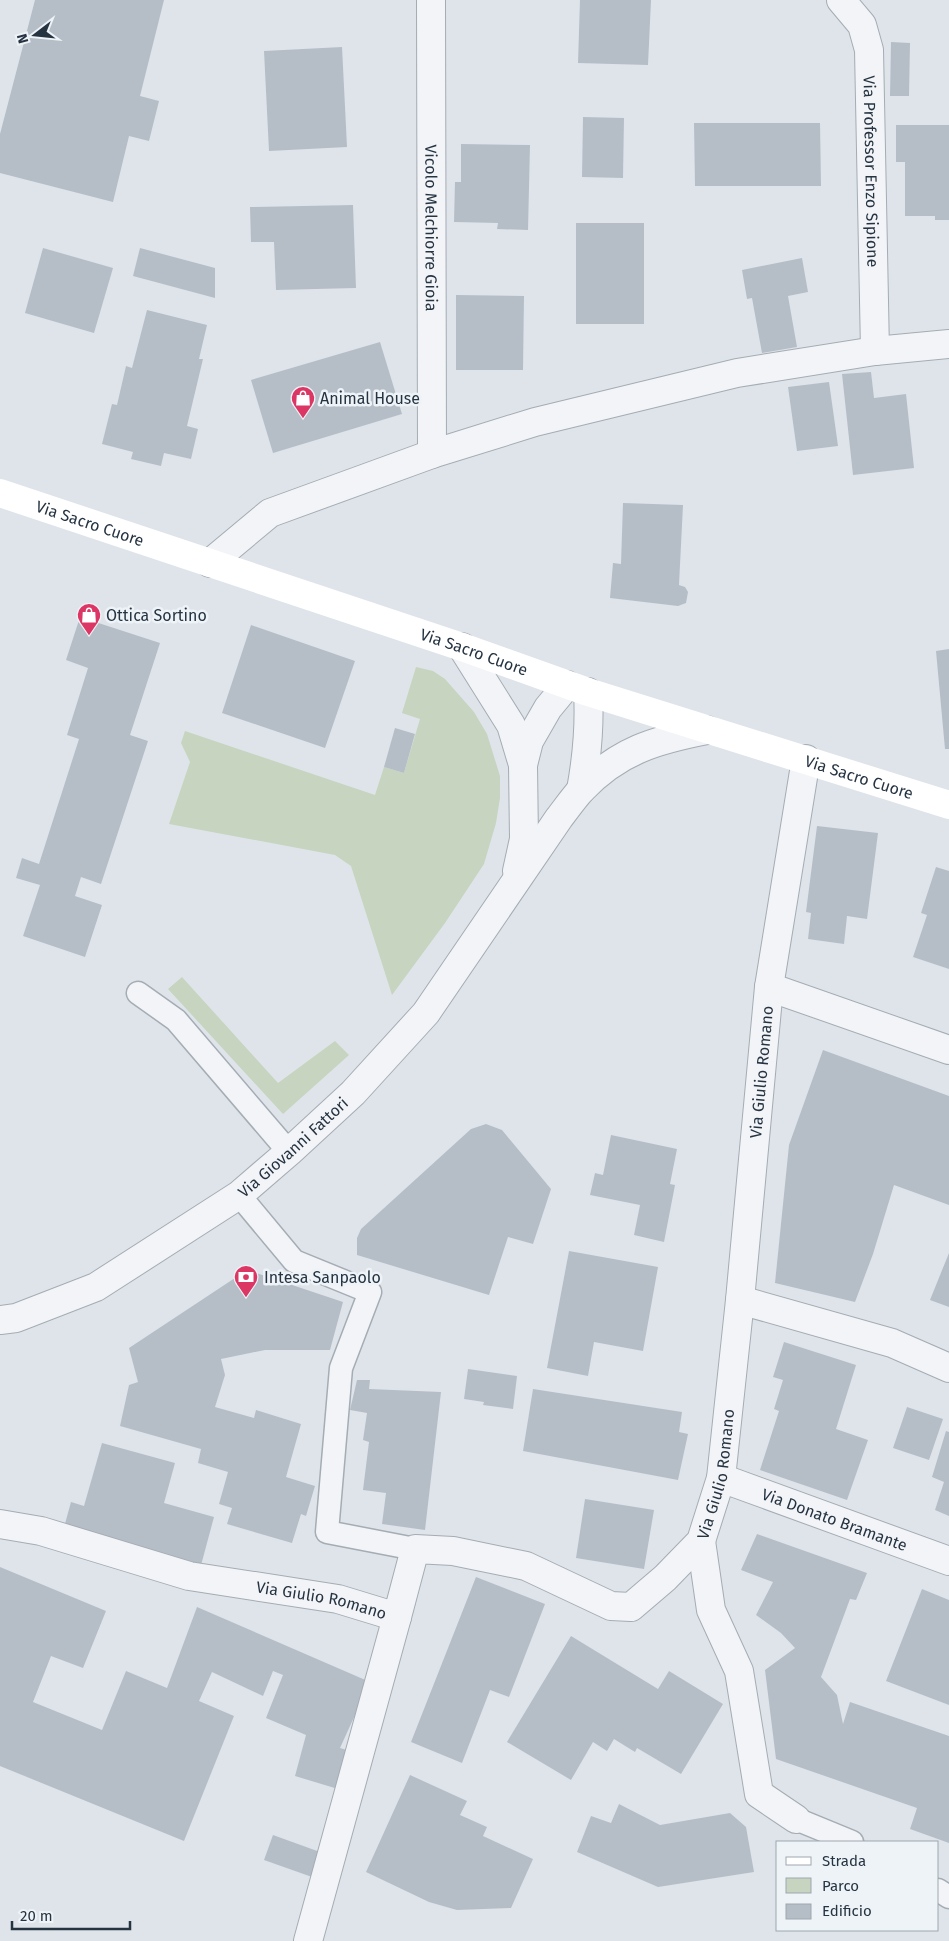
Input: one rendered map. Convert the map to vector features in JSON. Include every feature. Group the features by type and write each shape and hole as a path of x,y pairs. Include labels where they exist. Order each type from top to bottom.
{"street":[{"name":"Vicolo Melchiorre Gioia","path":"431,0 432,454"},
{"name":"Via Professor Enzo Sipione","path":"841,0 862,25 869,50 875,351"},
{"path":"210,563 270,513 432,454 535,422 737,373 875,351 949,344"},
{"name":"Via Sacro Cuore","path":"0,493 462,647 578,688 949,805"},
{"path":"462,647 511,724 524,765"},
{"path":"514,885 524,839 524,765 529,741 548,708 578,688 590,730 588,753 580,790"},
{"path":"580,790 612,762 641,747 667,738 707,730"},
{"name":"Via Giulio Romano","path":"0,1524 41,1532 189,1576 338,1599 397,1617 415,1549 453,1551 526,1566 612,1606 631,1607 665,1578 701,1542 721,1478 740,1300 769,987 806,759"},
{"name":"Via Giovanni Fattori","path":"0,1320 16,1318 96,1287 239,1195 289,1152 353,1093 426,1013 580,790"},
{"path":"769,987 949,1050"},
{"path":"740,1300 892,1343 949,1368"},
{"name":"Via Donato Bramante","path":"721,1478 949,1561"},
{"path":"701,1542 711,1610 739,1671 759,1794 796,1819"},
{"path":"308,1941 397,1617"}],"lane":[{"path":"138,993 176,1020 289,1152"},
{"path":"239,1195 294,1261 370,1292 342,1368 327,1532 415,1549"},
{"path":"796,1819 850,1841"}],"green space":[{"path":"416,667 433,671 445,679 474,712 487,734 500,776 500,798 496,823 484,864 445,923 392,995 351,866 335,855 169,824 190,762 181,743 185,731 375,795 384,767 404,773 420,719 402,713"},
{"path":"182,977 278,1083 335,1041 349,1055 283,1114 168,989"}],"building":[{"path":"35,0 164,0 140,96 159,101 149,141 129,136 113,202 0,173 0,134"},
{"path":"580,0 651,0 648,65 578,63"},
{"path":"891,42 910,43 909,96 890,96"},
{"path":"342,47 347,147 269,151 264,51"},
{"path":"583,117 624,118 623,178 582,177"},
{"path":"694,123 820,123 821,186 695,186"},
{"path":"896,125 949,125 949,220 935,220 935,216 905,216 905,162 896,162"},
{"path":"461,144 530,145 528,230 497,229 498,223 454,222 455,182 461,182"},
{"path":"353,205 356,288 276,290 274,242 251,242 250,207"},
{"path":"576,223 644,223 644,324 576,324"},
{"path":"43,248 113,268 94,333 25,313"},
{"path":"140,248 215,268 215,298 133,276"},
{"path":"802,258 808,292 788,296 797,347 762,353 752,298 747,299 742,270"},
{"path":"456,295 524,296 523,370 456,370"},
{"path":"147,310 207,325 199,359 203,359 187,426 198,429 191,459 164,453 161,466 131,459 133,452 102,444 112,404 117,405 126,366 132,368"},
{"path":"380,342 402,414 273,453 251,380"},
{"path":"871,372 874,398 906,394 914,468 853,475 842,374"},
{"path":"829,382 838,446 797,451 788,387"},
{"path":"623,503 683,505 679,585 685,587 688,592 686,603 678,606 610,598 613,563 621,564"},
{"path":"80,617 160,643 130,735 148,741 101,884 81,877 75,896 102,905 85,957 23,936 40,885 16,878 22,858 39,864 79,739 67,735 88,668 66,660"},
{"path":"251,625 355,661 325,748 222,713"},
{"path":"949,649 949,749 945,749 936,651"},
{"path":"395,728 415,734 404,773 384,767"},
{"path":"817,826 878,833 867,919 847,916 844,944 808,939 811,913 806,912"},
{"path":"936,867 949,871 949,969 913,957 927,915 921,913"},
{"path":"823,1050 949,1096 949,1205 894,1185 873,1254 855,1302 775,1283 789,1145"},
{"path":"486,1124 502,1130 551,1189 533,1244 508,1237 489,1295 357,1255 357,1238 361,1229 471,1129"},
{"path":"611,1135 677,1149 670,1184 675,1185 664,1242 634,1235 640,1205 590,1195 595,1173 603,1175"},
{"path":"569,1251 658,1267 643,1351 594,1342 588,1376 547,1368"},
{"path":"949,1253 949,1307 930,1300"},
{"path":"247,1270 343,1302 330,1350 265,1350 221,1359 225,1375 215,1407 254,1418 256,1410 301,1424 286,1477 315,1486 306,1516 301,1514 292,1543 227,1524 232,1508 219,1504 228,1472 198,1463 201,1449 120,1426 129,1385 138,1382 129,1348"},
{"path":"784,1342 856,1365 836,1429 868,1440 847,1500 760,1470 779,1411 774,1409 783,1380 773,1377"},
{"path":"468,1369 517,1376 513,1409 483,1405 484,1402 464,1399"},
{"path":"357,1380 370,1380 369,1389 441,1392 425,1530 382,1524 386,1493 363,1490 369,1442 363,1440 367,1413 350,1410"},
{"path":"533,1389 682,1412 679,1432 688,1434 678,1480 523,1451"},
{"path":"907,1407 943,1419 929,1460 893,1448"},
{"path":"946,1431 949,1432 949,1516 935,1510 944,1482 932,1477"},
{"path":"102,1443 175,1463 164,1503 214,1517 200,1569 63,1531 71,1502 84,1506"},
{"path":"585,1499 654,1510 644,1569 576,1558"},
{"path":"757,1534 867,1573 856,1600 850,1599 821,1677 837,1695 843,1724 850,1702 949,1736 949,1843 910,1829 917,1808 776,1759 765,1670 795,1648 781,1633 756,1615 773,1582 741,1570"},
{"path":"0,1567 106,1611 83,1668 51,1656 33,1702 102,1730 126,1671 167,1688 197,1607 370,1682 340,1748 350,1751 338,1789 295,1776 306,1735 266,1718 283,1675 273,1671 263,1696 212,1672 199,1701 234,1716 184,1841 0,1766"},
{"path":"476,1577 545,1604 509,1697 490,1690 462,1763 411,1742"},
{"path":"922,1589 949,1600 949,1705 886,1681"},
{"path":"571,1636 658,1689 669,1671 723,1704 681,1774 637,1748 635,1752 614,1739 607,1751 593,1742 571,1780 507,1742"},
{"path":"410,1775 467,1801 460,1815 487,1827 483,1836 533,1859 511,1908 457,1910 429,1902 366,1872"},
{"path":"619,1804 660,1825 730,1813 746,1827 754,1872 658,1887 577,1852 591,1816 611,1823"},
{"path":"273,1835 320,1852 312,1877 264,1860"}],"place":[{"name":"Animal House","path":"303,419"},
{"name":"Ottica Sortino","path":"89,636"},
{"name":"Intesa Sanpaolo","path":"246,1298"}]}
